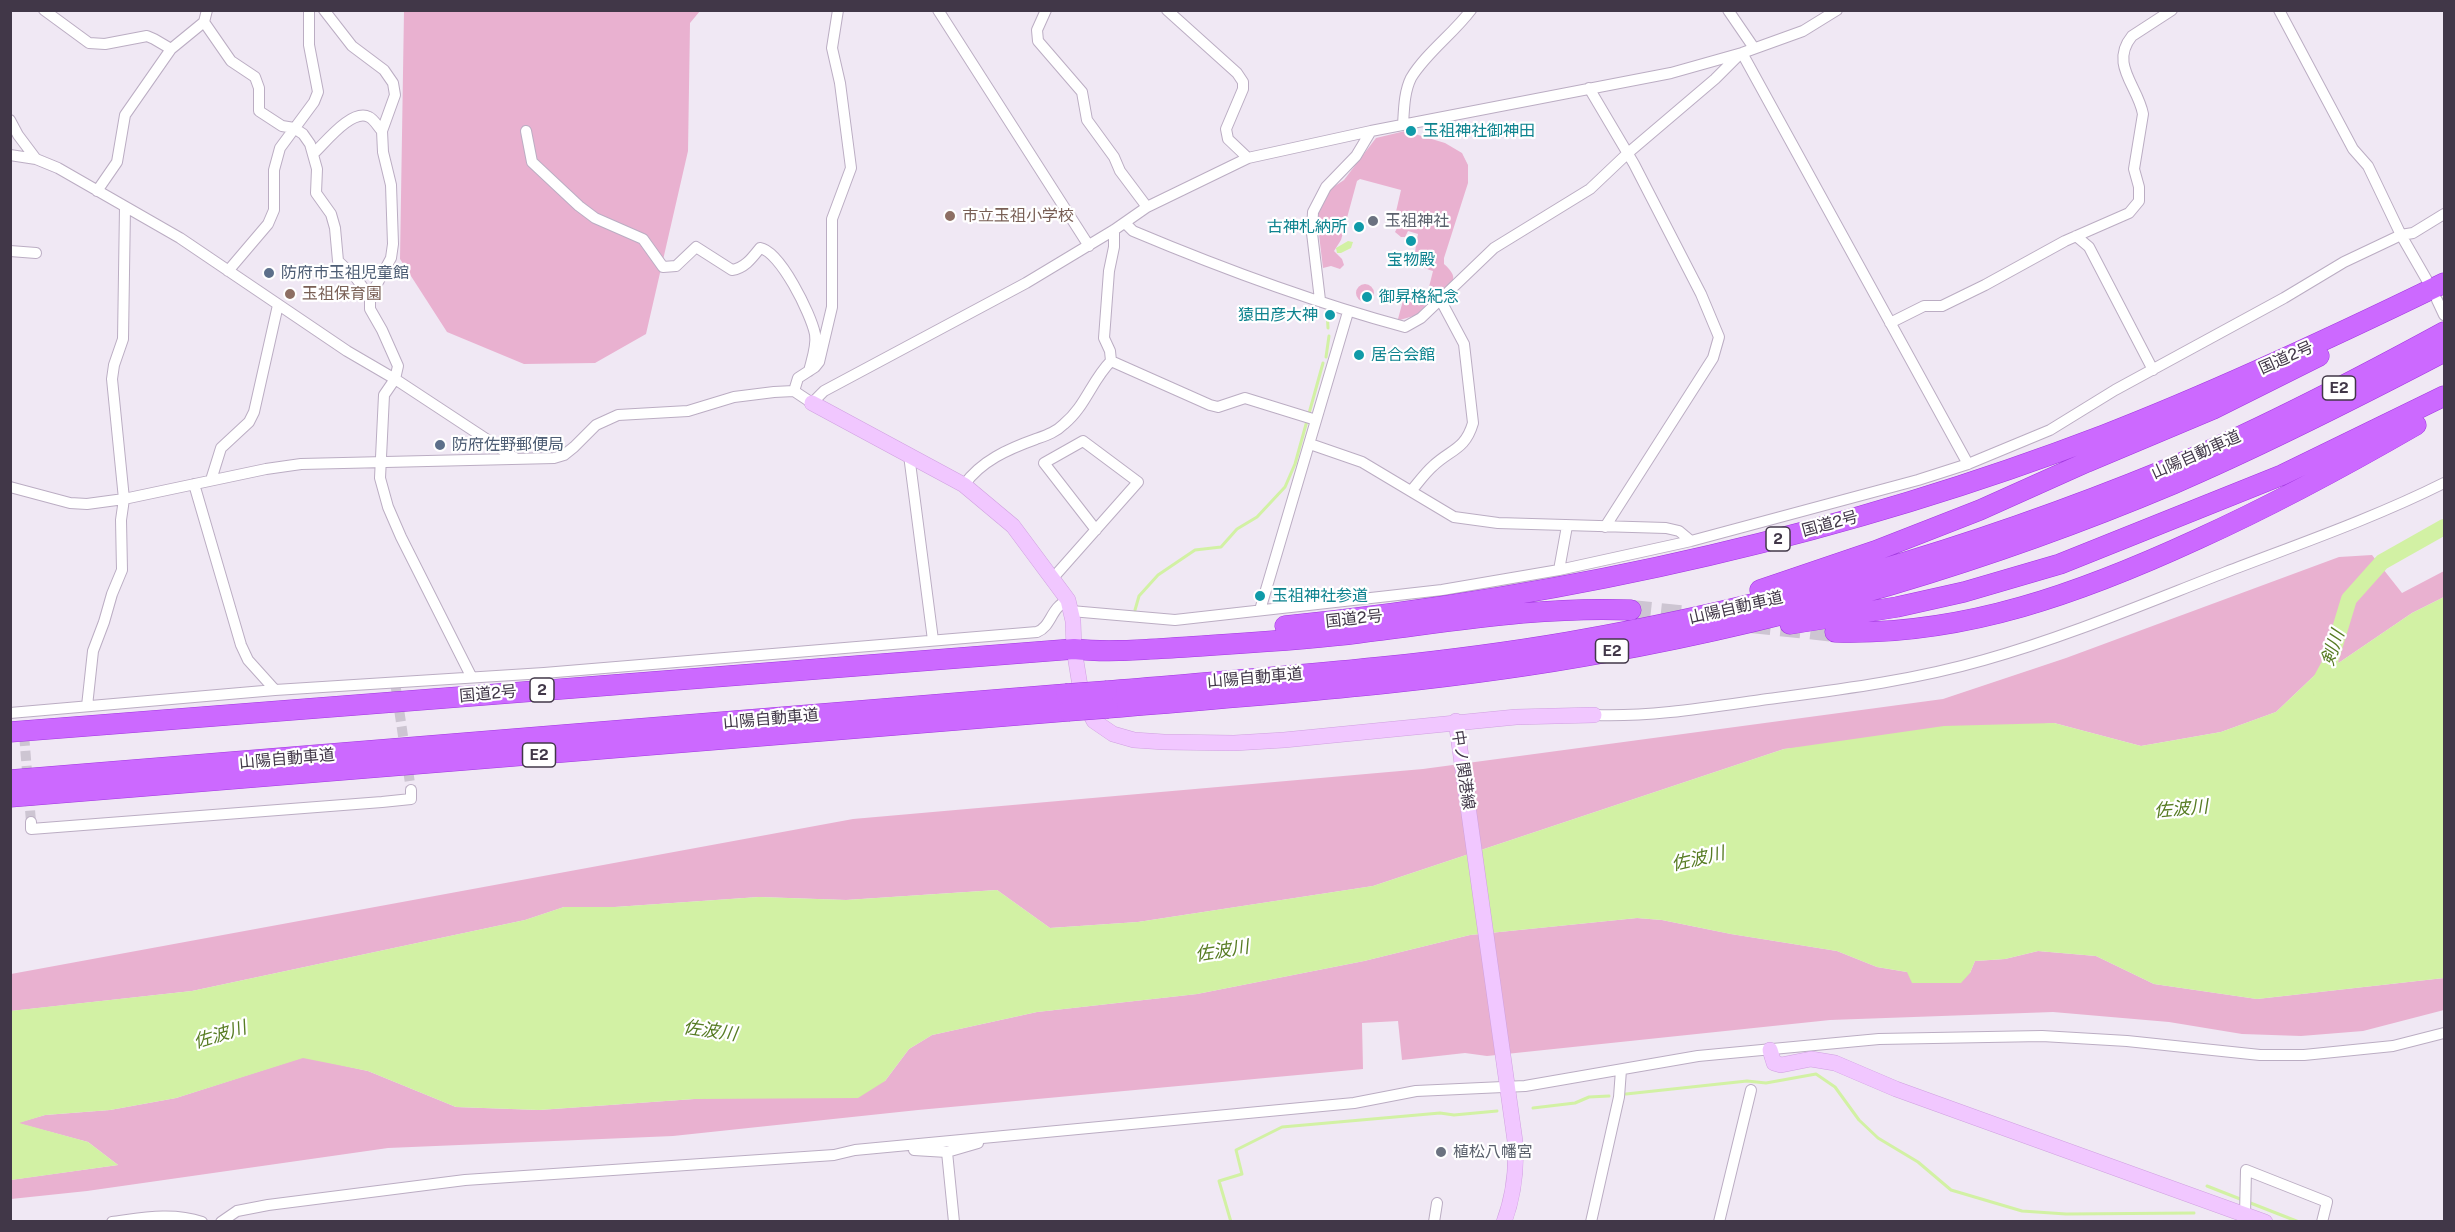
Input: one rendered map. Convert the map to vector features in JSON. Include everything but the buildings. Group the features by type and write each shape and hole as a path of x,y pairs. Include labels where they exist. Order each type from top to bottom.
{"highway":[{"path":"1566,642 1783,583 1928,531 2213,409 2438,289"},
{"name":"国道2号","path":"1074,650 1095,643 1396,615 1486,601 1645,571 1779,538 1888,508 1994,474 2103,435 2235,381 2438,289"},
{"name":"山陽自動車道","path":"1107,699 1420,679 1515,667 1663,642 1763,620 1947,568 2097,505 2169,468 2239,445 2444,333"},
{"path":"1663,642 1702,641 1800,622 1887,609 2018,577 2121,541 2247,490 2384,427 2445,396"},
{"path":"1835,632 1896,631 1955,624 2036,603 2111,576 2179,548 2281,499 2445,408"},
{"name":"山陽自動車道","path":"10,797 1067,703 1566,642 1721,612 1833,585 2097,505"},
{"name":"国道2号","path":"19,721 1074,650 1096,652 1262,641 1356,633 1532,611 1631,610"},
{"name":"山陽自動車道","path":"10,780 1067,703"}],"street":[{"path":"44,10 89,44 105,44 147,36 171,49"},
{"path":"97,191 117,162 125,115 171,49 204,22 207,10"},
{"path":"228,271 268,224 274,210 274,170 280,147 314,102 318,92 309,45 309,10"},
{"path":"324,10 352,46 384,70 393,83 395,95 382,131 383,152 391,185 393,244 391,258 370,297 370,309 398,366 395,379 384,395 380,478 388,507 471,676"},
{"path":"794,392 798,378 819,362 832,307 832,219 850,168 840,83 832,48 838,10"},
{"path":"938,10 1089,246"},
{"path":"1046,10 1037,30 1038,41 1082,92 1087,120 1147,207"},
{"path":"1167,10 1237,73 1243,82 1243,89 1226,129 1228,139 1248,158"},
{"path":"1403,125 1410,80 1421,64 1471,10"},
{"path":"1728,10 1754,48"},
{"path":"812,403 824,391 1026,283 1089,246 1147,207 1248,158 1371,131 1671,73 1742,53 1803,31 1837,10"},
{"path":"1890,323 1924,306 1942,306 2076,236 2129,213 2139,201 2139,187 2134,169 2143,114 2142,107 2125,72 2123,58 2132,36 2172,10"},
{"path":"2279,10 2353,149 2368,166 2401,235 2438,289 2444,333"},
{"path":"204,22 231,61 255,77 259,88 259,111 282,126 294,128 303,134 314,153 317,169 316,193 331,214 335,228 338,261 356,278 370,297"},
{"path":"1125,223 1133,231 1196,257 1348,312 1405,327 1421,318 1494,248 1590,189 1742,53"},
{"path":"1742,53 1968,464"},
{"path":"1589,88 1628,153 1670,231 1719,337 1713,358 1605,527"},
{"path":"314,153 350,119 361,115 370,117 382,131"},
{"path":"10,120 36,159"},
{"path":"526,131 532,162 595,218 643,239 663,267 676,266 696,247 732,270 740,268 760,248 771,253 779,261 815,333 816,343 809,371"},
{"path":"1320,300 1312,233 1313,212 1326,187 1356,156 1371,131"},
{"path":"10,155 36,159 58,168 180,238 346,351 395,379 515,458"},
{"path":"87,706 93,651 122,570 121,520 124,499 112,379 123,339 125,207"},
{"path":"10,713 19,721 87,706 275,690 554,672 1037,632 1046,626 1057,605 1175,620 1442,590 1559,570 1691,541 1820,508 1968,464 2050,430 2115,390 2284,298 2344,262 2401,235 2413,233 2445,214"},
{"path":"964,485 982,463 1048,435 1063,426 1083,404 1111,362 1110,351 1104,338 1108,271 1114,247 1114,230"},
{"path":"2076,236 2089,246 2154,369"},
{"path":"10,250 36,253"},
{"path":"1411,491 1433,465 1461,447 1470,434 1473,423 1464,345 1440,299"},
{"path":"211,480 221,448 249,422 254,412 278,305"},
{"path":"1260,610 1348,312"},
{"path":"1111,362 1210,405 1225,406 1240,398 1245,398 1316,420"},
{"path":"10,487 70,503 87,504 124,499 301,464 542,459 564,455 596,425 618,415 688,411 734,397 794,392 964,485 1013,526 1053,578 1069,606"},
{"path":"1053,578 1096,530 1138,482 1083,441 1044,463 1096,530"},
{"path":"1310,444 1362,462 1454,517 1498,523 1666,528 1680,531 1691,541"},
{"path":"909,455 933,640"},
{"path":"1456,722 1516,717 1631,716 1844,689 1894,681 1981,661 2133,609 2351,524 2445,483"},
{"path":"194,484 241,645 248,660 275,690"},
{"path":"1559,570 1567,526"},
{"name":"中ノ関港線","path":"1069,606 1082,698 1094,721 1113,734 1134,740 1222,743 1284,740 1456,722 1508,1087 1517,1168 1504,1221"},
{"path":"31,822 32,829 382,802 411,799 411,790"},
{"path":"221,1221 237,1211 268,1205 465,1180 834,1155 855,1150 1354,1103 1447,1086 1508,1087 1698,1056 1879,1039 2042,1036 2127,1041 2260,1055 2304,1055 2393,1046 2445,1033"},
{"path":"1770,1050 1774,1063 1781,1065 1810,1059 1835,1063 1896,1089 2246,1207 2265,1221"},
{"path":"1591,1221 1619,1097 1621,1070"},
{"path":"1719,1221 1750,1090"},
{"path":"902,1146 911,1150 947,1152 982,1142 989,1137"},
{"path":"947,1152 954,1221"},
{"path":"2246,1207 2246,1170 2327,1202 2322,1221"},
{"path":"1434,1221 1437,1203"},
{"path":"112,1221 159,1216 185,1216 202,1221"}],"shaded area":[{"path":"404,11 700,11 690,23 688,151 646,334 595,363 524,364 447,332 400,259"},
{"path":"1405,131 1445,143 1462,153 1468,165 1468,183 1444,258 1444,264 1453,278 1450,285 1436,298 1430,296 1428,291 1433,271 1417,261 1418,234 1408,231 1405,237 1401,237 1395,232 1401,220 1395,216 1401,190 1360,179 1357,181 1341,240 1334,251 1342,259 1344,265 1340,269 1331,266 1323,268 1317,212 1329,190 1344,180 1376,138"},
{"path":"1361,284 1369,284 1374,289 1372,300 1361,302 1356,297 1356,289"},
{"path":"1405,293 1422,297 1427,304 1417,315 1400,320 1398,319"},
{"path":"2372,555 2402,593 2444,571 2444,597 2412,613 2340,662 2318,672 2276,712 2221,732 2141,746 2054,723 1784,749 1373,886 1138,922 1050,928 997,890 846,900 759,897 615,907 564,907 525,920 192,991 11,1011 11,974 853,819 1423,769 1943,699 2066,658 2339,557"},
{"path":"1637,918 1662,920 1837,951 1877,967 1907,972 1970,973 1975,961 2005,959 2038,951 2096,956 2154,984 2257,999 2444,978 2444,1010 2363,1031 2301,1036 2242,1034 2169,1022 2053,1012 1830,1020 1487,1056 1465,1053 1402,1060 1398,1021 1362,1023 1363,1069 918,1110 673,1136 388,1148 87,1191 11,1199 10,1180 118,1165 88,1142 17,1123 45,1115 110,1110 176,1098 304,1057 368,1071 456,1107 539,1110 694,1099 885,1081 909,1049 932,1035 1037,1012 1197,994 1364,961 1470,935"}],"water":[{"path":"1348,241 1353,242 1351,248 1337,253 1336,248"},
{"name":"佐波川","path":"2444,597 2444,978 2257,999 2154,984 2096,956 2038,951 2005,959 1975,961 1970,973 1961,983 1912,983 1907,972 1877,967 1837,951 1662,920 1637,918 1470,935 1364,961 1197,994 1037,1012 932,1035 909,1049 885,1081 858,1098 694,1099 539,1110 456,1107 368,1071 303,1058 176,1098 110,1110 45,1115 19,1123 88,1142 118,1165 11,1180 10,1011 192,991 525,920 564,907 615,907 759,897 846,900 997,890 1050,928 1138,922 1373,886 1784,749 1944,726 2054,723 2141,746 2221,732 2276,712 2318,672 2340,662 2412,613"}],"waterway":[{"path":"1327,309 1328,328"},
{"path":"1326,357 1329,336"},
{"path":"1135,610 1139,596 1158,575 1195,550 1221,547 1237,529 1257,517 1285,487 1295,464 1323,363"},
{"name":"剣川","path":"2317,687 2329,665 2349,599 2382,562 2444,527"},
{"path":"1626,1094 1747,1081 1766,1083 1816,1074 1835,1087 1859,1120 1878,1138 1918,1162 1951,1190 2022,1211 2066,1214 2194,1213"},
{"path":"1533,1108 1575,1103 1589,1097 1609,1096"},
{"path":"1231,1222 1219,1181 1242,1174 1236,1150 1282,1127 1440,1113 1454,1115 1497,1111"},
{"path":"2207,1186 2299,1222"}],"tunnel":[{"path":"1631,610 1689,616"},
{"path":"1751,623 1835,632"},
{"path":"395,682 411,790"},
{"path":"23,721 31,822"}],"place":[{"name":"玉祖神社御神田","path":"1411,131"},
{"name":"市立玉祖小学校","path":"950,216"},
{"name":"玉祖神社","path":"1373,221"},
{"name":"古神札納所","path":"1359,227"},
{"name":"宝物殿","path":"1411,241"},
{"name":"防府市玉祖児童館","path":"269,273"},
{"name":"玉祖保育園","path":"290,294"},
{"name":"御昇格紀念","path":"1367,297"},
{"name":"猿田彦大神","path":"1330,315"},
{"name":"居合会館","path":"1359,355"},
{"name":"防府佐野郵便局","path":"440,445"},
{"name":"玉祖神社参道","path":"1260,596"},
{"name":"植松八幡宮","path":"1441,1152"}]}
